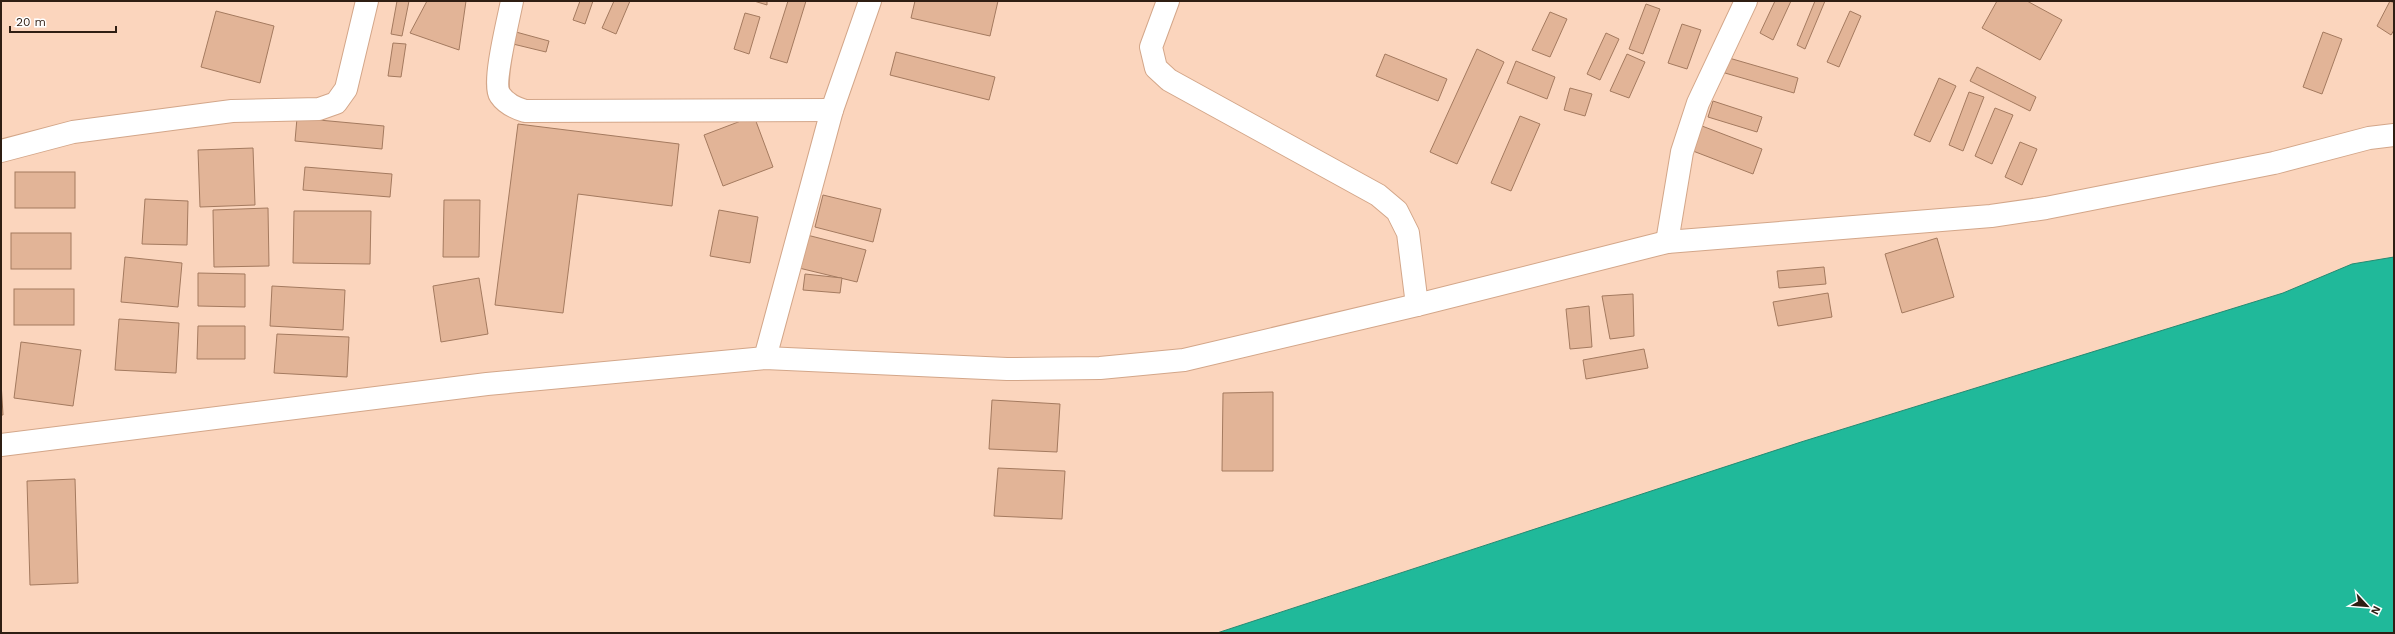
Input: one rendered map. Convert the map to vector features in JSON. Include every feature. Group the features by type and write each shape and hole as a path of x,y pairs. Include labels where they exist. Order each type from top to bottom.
{"street":[{"path":"1,151 73,132 232,111 319,109 336,103 346,90 367,1"},
{"path":"512,1 497,80 499,94 511,106 525,111 832,110"},
{"path":"765,358 832,110 870,1"},
{"path":"1168,1 1151,47 1156,68 1169,80 1378,195 1397,211 1408,233 1417,305"},
{"path":"1667,242 1682,152 1696,110 1720,52 1746,1"},
{"path":"1,446 487,384 765,358 1007,369 1100,368 1184,360 1417,305 1667,242 1991,216 2046,208 2274,163 2368,138 2394,135"}],"water":[{"path":"2394,257 2394,633 1217,633 1801,442 2283,293 2352,264"}],"building":[{"path":"397,1 409,1 402,36 391,34"},
{"path":"427,1 466,1 459,50 410,33"},
{"path":"580,1 593,1 585,24 573,20"},
{"path":"614,1 630,1 616,34 602,28"},
{"path":"754,1 767,1 767,5"},
{"path":"788,1 806,1 787,63 770,58"},
{"path":"915,1 998,1 990,36 911,18"},
{"path":"1775,1 1791,1 1773,40 1760,33"},
{"path":"1815,1 1825,1 1805,49 1797,45"},
{"path":"1997,1 2027,1 2062,20 2040,60 1982,28"},
{"path":"2390,1 2394,3 2394,30 2391,35 2377,26"},
{"path":"1646,4 1660,9 1643,54 1629,49"},
{"path":"216,11 274,26 260,83 201,67"},
{"path":"1850,11 1861,16 1839,67 1827,62"},
{"path":"1550,12 1567,19 1550,57 1532,50"},
{"path":"745,13 760,17 749,54 734,49"},
{"path":"1682,24 1701,30 1687,69 1668,63"},
{"path":"516,32 549,41 546,52 513,44"},
{"path":"2323,32 2342,39 2322,94 2303,87"},
{"path":"1606,33 1619,39 1600,80 1587,74"},
{"path":"393,43 406,44 401,77 388,76"},
{"path":"1477,49 1504,62 1457,164 1430,152"},
{"path":"896,52 995,77 989,100 890,75"},
{"path":"1385,54 1447,79 1438,101 1376,76"},
{"path":"1627,54 1645,62 1629,98 1610,91"},
{"path":"1729,58 1798,78 1794,93 1725,73"},
{"path":"1516,61 1555,77 1547,99 1507,83"},
{"path":"1977,67 2036,97 2030,111 1970,81"},
{"path":"1939,78 1956,86 1930,142 1914,135"},
{"path":"1570,88 1592,94 1585,116 1564,110"},
{"path":"1969,92 1984,97 1963,151 1949,145"},
{"path":"1713,101 1762,117 1757,132 1708,117"},
{"path":"1995,108 2013,115 1992,164 1975,156"},
{"path":"754,116 773,167 723,186 704,135"},
{"path":"1520,116 1540,124 1511,191 1491,183"},
{"path":"297,118 384,126 382,149 295,141"},
{"path":"518,124 679,144 672,206 578,194 563,313 495,305"},
{"path":"1702,126 1762,149 1753,174 1693,151"},
{"path":"2020,142 2037,149 2022,185 2005,177"},
{"path":"253,148 255,205 200,207 198,150"},
{"path":"305,167 392,174 390,197 303,190"},
{"path":"15,172 75,172 75,208 15,208"},
{"path":"823,195 881,209 873,242 815,227"},
{"path":"145,199 188,201 187,245 142,244"},
{"path":"444,200 480,200 479,257 443,257"},
{"path":"268,208 269,266 214,267 213,210"},
{"path":"719,210 758,217 750,263 710,256"},
{"path":"294,211 371,211 370,264 293,263"},
{"path":"11,233 71,233 71,269 11,269"},
{"path":"807,235 866,250 857,282 799,268"},
{"path":"1937,238 1954,297 1902,313 1885,254"},
{"path":"125,257 182,263 178,307 121,302"},
{"path":"1824,267 1826,284 1779,288 1777,271"},
{"path":"198,273 245,274 245,307 198,306"},
{"path":"805,274 842,278 840,293 803,290"},
{"path":"479,278 488,334 441,342 433,286"},
{"path":"272,286 345,290 343,330 270,326"},
{"path":"14,289 74,289 74,325 14,325"},
{"path":"1828,293 1832,317 1778,326 1773,302"},
{"path":"1633,294 1634,336 1610,339 1602,296"},
{"path":"1589,306 1592,347 1570,349 1566,309"},
{"path":"119,319 179,323 176,373 115,370"},
{"path":"198,326 245,326 245,359 197,359"},
{"path":"277,334 349,337 347,377 274,373"},
{"path":"21,342 81,350 73,406 14,398"},
{"path":"1644,349 1648,368 1586,379 1583,360"},
{"path":"1,382 3,415 1,415"},
{"path":"1273,392 1273,471 1222,471 1223,393"},
{"path":"992,400 1060,404 1057,452 989,449"},
{"path":"998,468 1065,471 1062,519 994,516"},
{"path":"75,479 78,583 30,585 27,481"}]}
